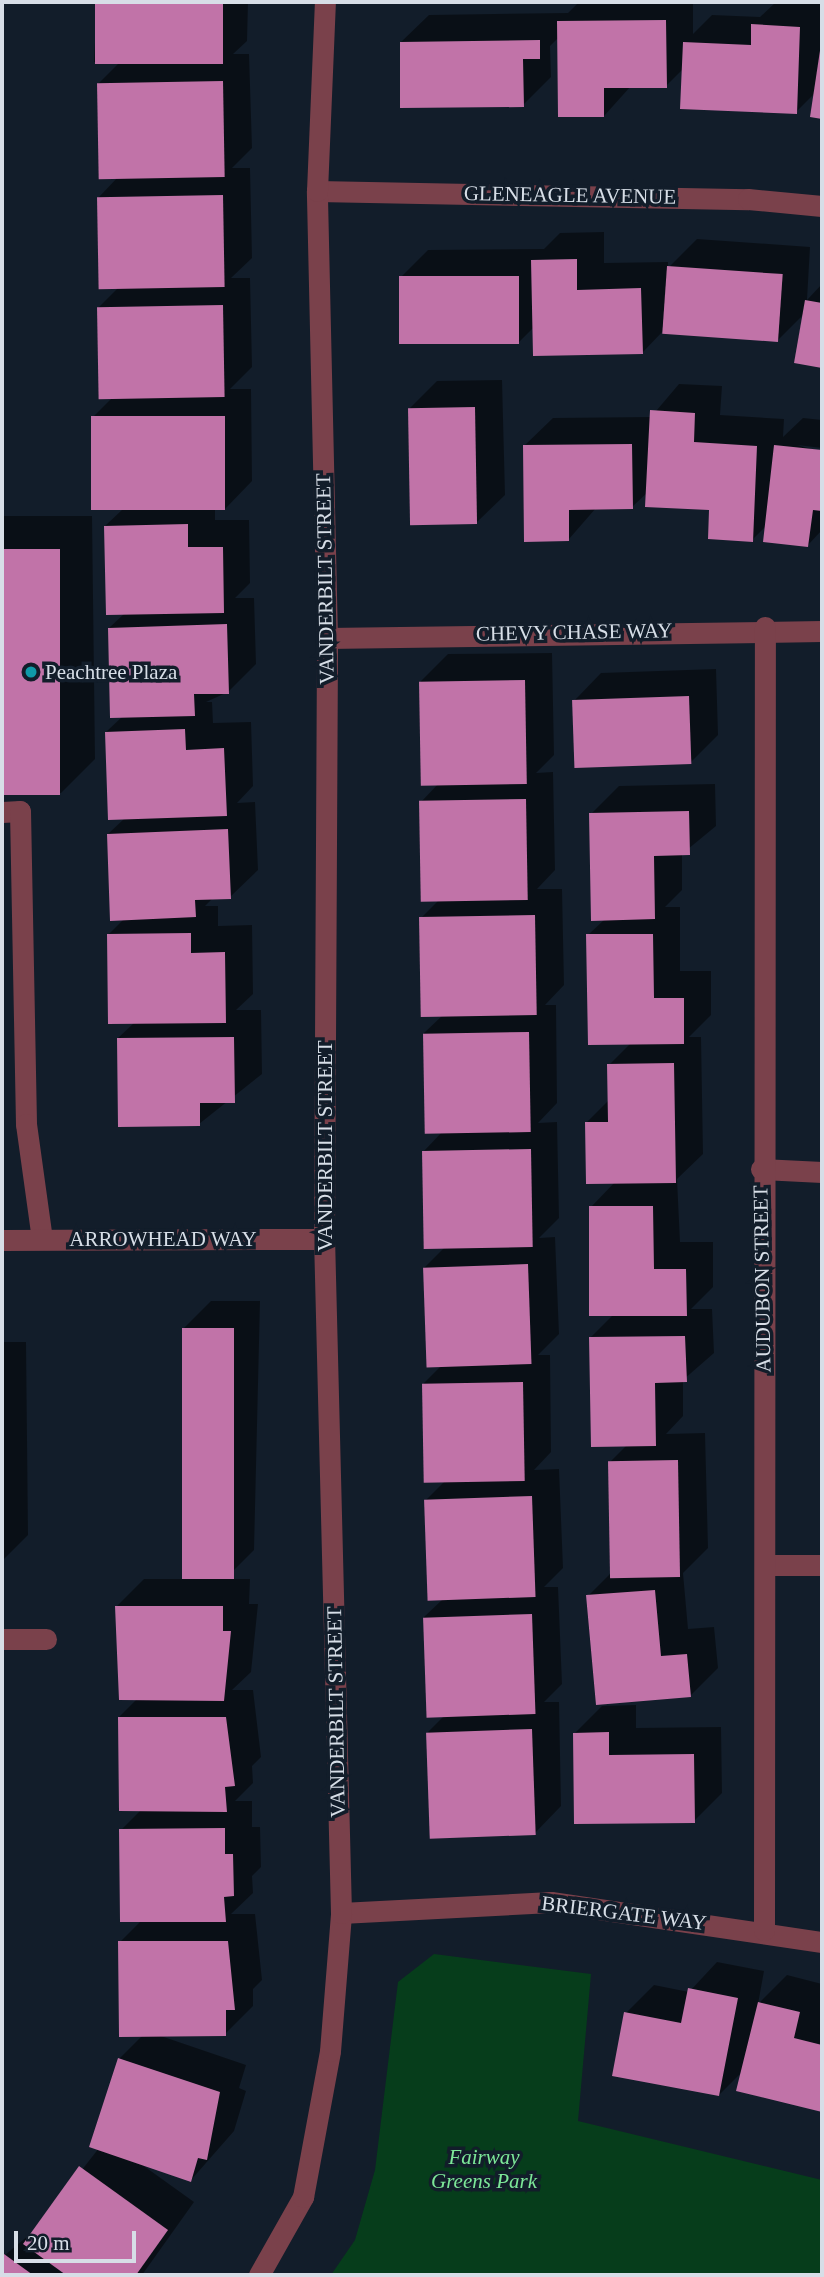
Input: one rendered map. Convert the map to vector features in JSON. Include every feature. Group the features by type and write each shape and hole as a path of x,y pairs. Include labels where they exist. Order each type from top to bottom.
{"street":[{"name":"VANDERBILT STREET","path":"259,2275 303,2197 330,2051 341,1913 324,1239 327,638 317,191 325,2"},
{"name":"GLENEAGLE AVENUE","path":"317,191 748,199 822,206"},
{"name":"CHEVY CHASE WAY","path":"327,638 765,627 822,631"},
{"name":"AUDUBON STREET","path":"764,1930 766,1565 761,1169 765,627"},
{"path":"11,812 26,1124 43,1240"},
{"path":"761,1169 822,1172"},
{"name":"ARROWHEAD WAY","path":"2,1240 324,1239"},
{"path":"766,1565 822,1565"},
{"path":"2,1639 46,1639"},
{"name":"BRIERGATE WAY","path":"341,1913 551,1902 764,1930 822,1942"}],"green space":[{"name":"Fairway Greens Park","path":"434,1954 591,1974 578,2121 822,2180 822,2275 331,2275 355,2240 375,2170 398,1982"}],"building":[{"path":"95,2 223,2 223,64 95,64"},
{"path":"666,20 667,88 604,88 604,117 558,117 557,21"},
{"path":"751,24 800,27 797,114 680,109 683,42 751,45"},
{"path":"540,40 540,59 523,59 524,107 400,108 400,42"},
{"path":"822,44 822,119 810,117"},
{"path":"223,81 225,177 99,179 97,83"},
{"path":"223,195 225,287 99,289 97,197"},
{"path":"577,259 577,290 641,288 643,354 533,356 531,260"},
{"path":"667,266 783,274 778,342 662,334"},
{"path":"399,276 519,276 519,344 399,344"},
{"path":"805,300 822,303 822,368 794,363"},
{"path":"223,305 225,397 99,399 97,307"},
{"path":"475,407 477,524 410,525 408,408"},
{"path":"650,410 695,413 694,442 757,446 753,542 708,539 709,510 645,507"},
{"path":"91,416 225,416 225,510 91,510"},
{"path":"632,444 633,509 569,510 569,541 524,542 523,445"},
{"path":"774,445 822,450 822,511 813,510 808,547 763,542"},
{"path":"188,524 188,547 223,547 224,613 106,615 104,526"},
{"name":"Peachtree Plaza","path":"2,549 60,549 60,795 2,795"},
{"path":"227,624 229,694 194,694 195,716 110,718 108,628"},
{"path":"525,680 527,784 421,786 419,682"},
{"path":"689,696 691,764 574,768 572,700"},
{"path":"185,729 186,750 224,748 227,816 108,820 105,732"},
{"path":"526,799 528,900 421,902 419,801"},
{"path":"689,811 690,855 654,856 655,919 591,921 589,813"},
{"path":"228,829 231,899 195,900 196,917 110,921 107,834"},
{"path":"535,915 537,1015 421,1017 419,917"},
{"path":"191,933 191,953 225,952 226,1023 108,1024 107,934"},
{"path":"586,934 653,934 654,998 684,998 684,1044 588,1045"},
{"path":"529,1032 531,1132 425,1134 423,1034"},
{"path":"234,1037 235,1103 200,1103 200,1126 118,1127 117,1038"},
{"path":"674,1063 676,1183 586,1184 585,1122 608,1122 607,1064"},
{"path":"531,1149 533,1247 424,1249 422,1151"},
{"path":"589,1206 653,1206 654,1269 686,1269 687,1316 589,1316"},
{"path":"528,1264 531,1364 427,1368 423,1268"},
{"path":"182,1328 234,1328 234,1579 182,1579"},
{"path":"685,1336 687,1382 655,1383 656,1446 591,1447 589,1337"},
{"path":"523,1382 525,1481 424,1483 422,1384"},
{"path":"678,1460 680,1577 610,1578 608,1461"},
{"path":"532,1496 536,1597 428,1601 424,1500"},
{"path":"655,1590 661,1656 687,1654 691,1697 596,1705 586,1595"},
{"path":"115,1606 223,1606 223,1631 231,1631 224,1701 119,1700"},
{"path":"532,1614 535,1714 427,1718 423,1618"},
{"path":"118,1717 226,1717 235,1786 225,1787 227,1812 119,1811"},
{"path":"532,1729 536,1835 430,1839 426,1733"},
{"path":"609,1732 609,1755 694,1754 695,1823 574,1824 573,1733"},
{"path":"225,1828 225,1854 233,1854 234,1896 224,1897 226,1922 120,1922 119,1829"},
{"path":"118,1941 228,1941 235,2010 226,2010 226,2036 119,2037"},
{"path":"688,1988 738,1998 719,2096 612,2076 624,2012 681,2023"},
{"path":"758,2002 800,2012 794,2038 822,2045 822,2112 736,2091"},
{"path":"118,2058 220,2092 207,2160 198,2158 191,2182 89,2147"},
{"path":"79,2166 168,2230 136,2275 66,2275 23,2244"},
{"path":"4,2254 33,2275 2,2275"}],"place":[{"name":"Peachtree Plaza","path":"31,672"}]}
